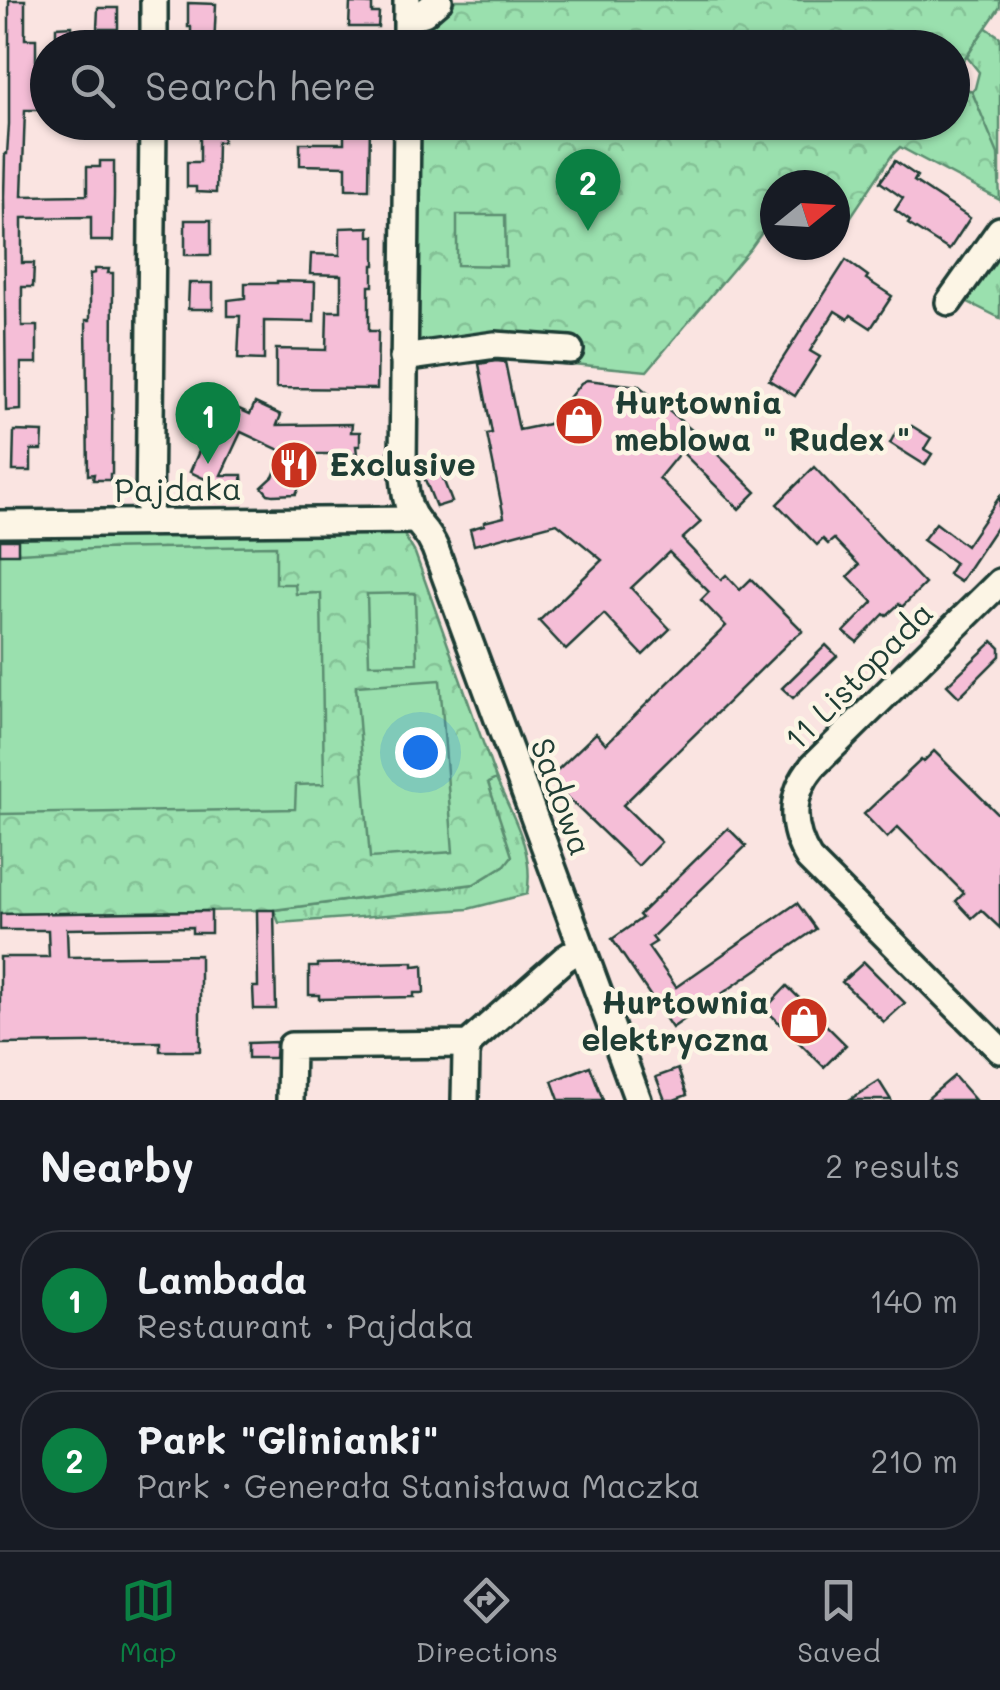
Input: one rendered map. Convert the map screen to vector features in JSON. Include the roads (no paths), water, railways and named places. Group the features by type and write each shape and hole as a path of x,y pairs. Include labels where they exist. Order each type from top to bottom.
{"street":[{"path":"154,0 154,30"},
{"path":"407,9 424,13 439,0"},
{"path":"149,522 153,140"},
{"name":"Sadowa","path":"407,140 403,463 407,501 435,548 638,1100"},
{"path":"949,302 1000,230"},
{"path":"404,358 495,344 570,350"},
{"name":"Pajdaka","path":"0,524 416,520"},
{"name":"11 Listopada","path":"1000,582 812,766 800,784 794,814 798,836 809,859 1000,1050"},
{"path":"465,1100 468,1044 564,959 582,948"},
{"path":"290,1100 291,1046 468,1044"}],"place":[{"name":"Park \"Glinianki\"","path":"588,231"},
{"name":"Hurtownia meblowa \" Rudex \"","path":"579,421"},
{"name":"Lambada","path":"208,464"},
{"name":"Exclusive","path":"294,465"},
{"name":"Hurtownia elektryczna","path":"804,1021"}]}
